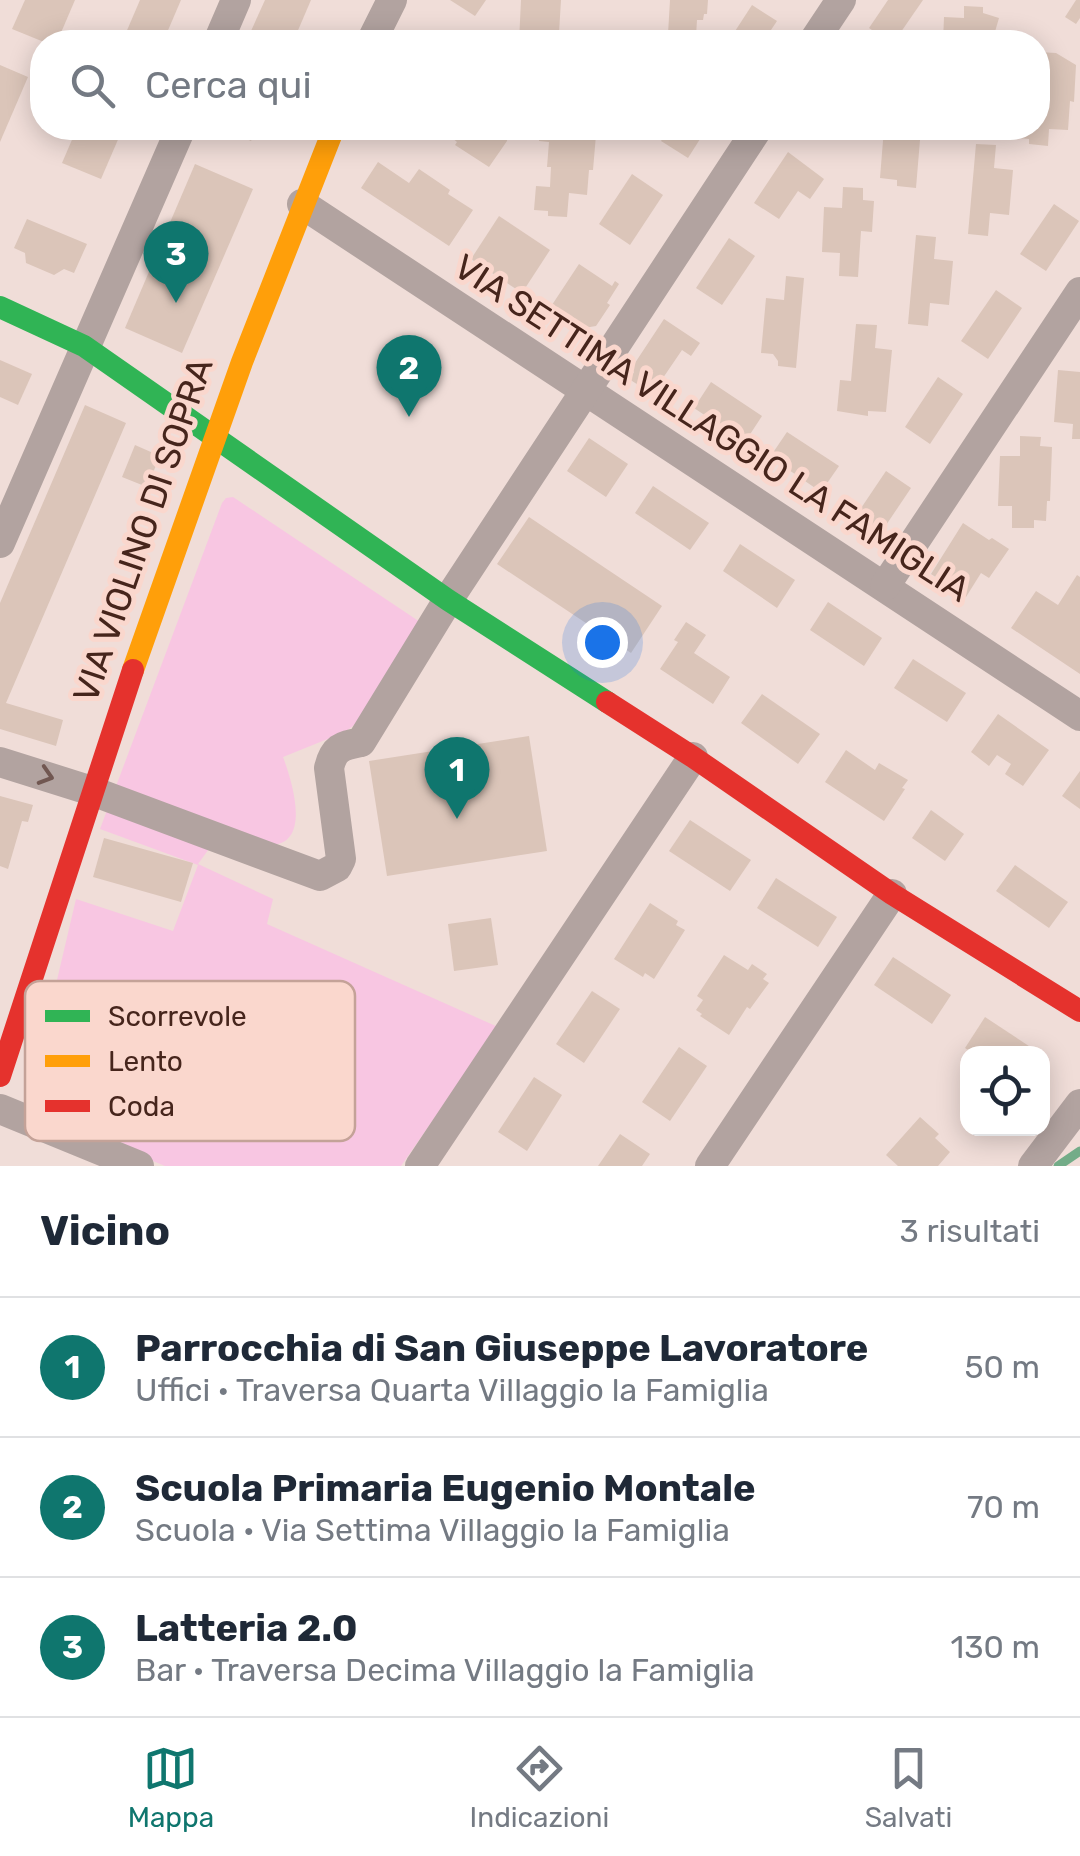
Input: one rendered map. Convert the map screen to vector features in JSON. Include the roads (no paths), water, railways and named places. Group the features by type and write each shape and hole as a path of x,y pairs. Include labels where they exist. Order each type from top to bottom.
{"street":[{"path":"223,30 236,0"},
{"path":"377,30 392,0"},
{"path":"821,30 841,0"},
{"path":"0,543 175,140"},
{"name":"VIA VIOLINO DI SOPRA","path":"92,791 258,316 329,140"},
{"path":"0,762 92,791 320,876 338,867 341,859 329,768 332,756 343,746 362,742 448,600 750,140"},
{"name":"VIA SETTIMA VILLAGGIO LA FAMIGLIA","path":"302,204 1080,716"},
{"path":"885,586 1080,292"},
{"path":"0,307 84,346 448,600 892,894 1080,1011"},
{"path":"420,1166 692,758"},
{"path":"31,981 92,791"},
{"path":"710,1166 892,894"},
{"path":"0,1076 25,999"},
{"path":"1039,1159 1080,1104"},
{"path":"0,1110 25,1120"},
{"path":"1039,1159 1080,1126"},
{"path":"77,1141 139,1166"}],"waterway":[{"path":"1058,1166 1080,1151"}],"place":[{"name":"Latteria 2.0","path":"176,303"},
{"name":"Scuola Primaria Eugenio Montale","path":"409,417"},
{"name":"Parrocchia di San Giuseppe Lavoratore","path":"457,819"}]}
